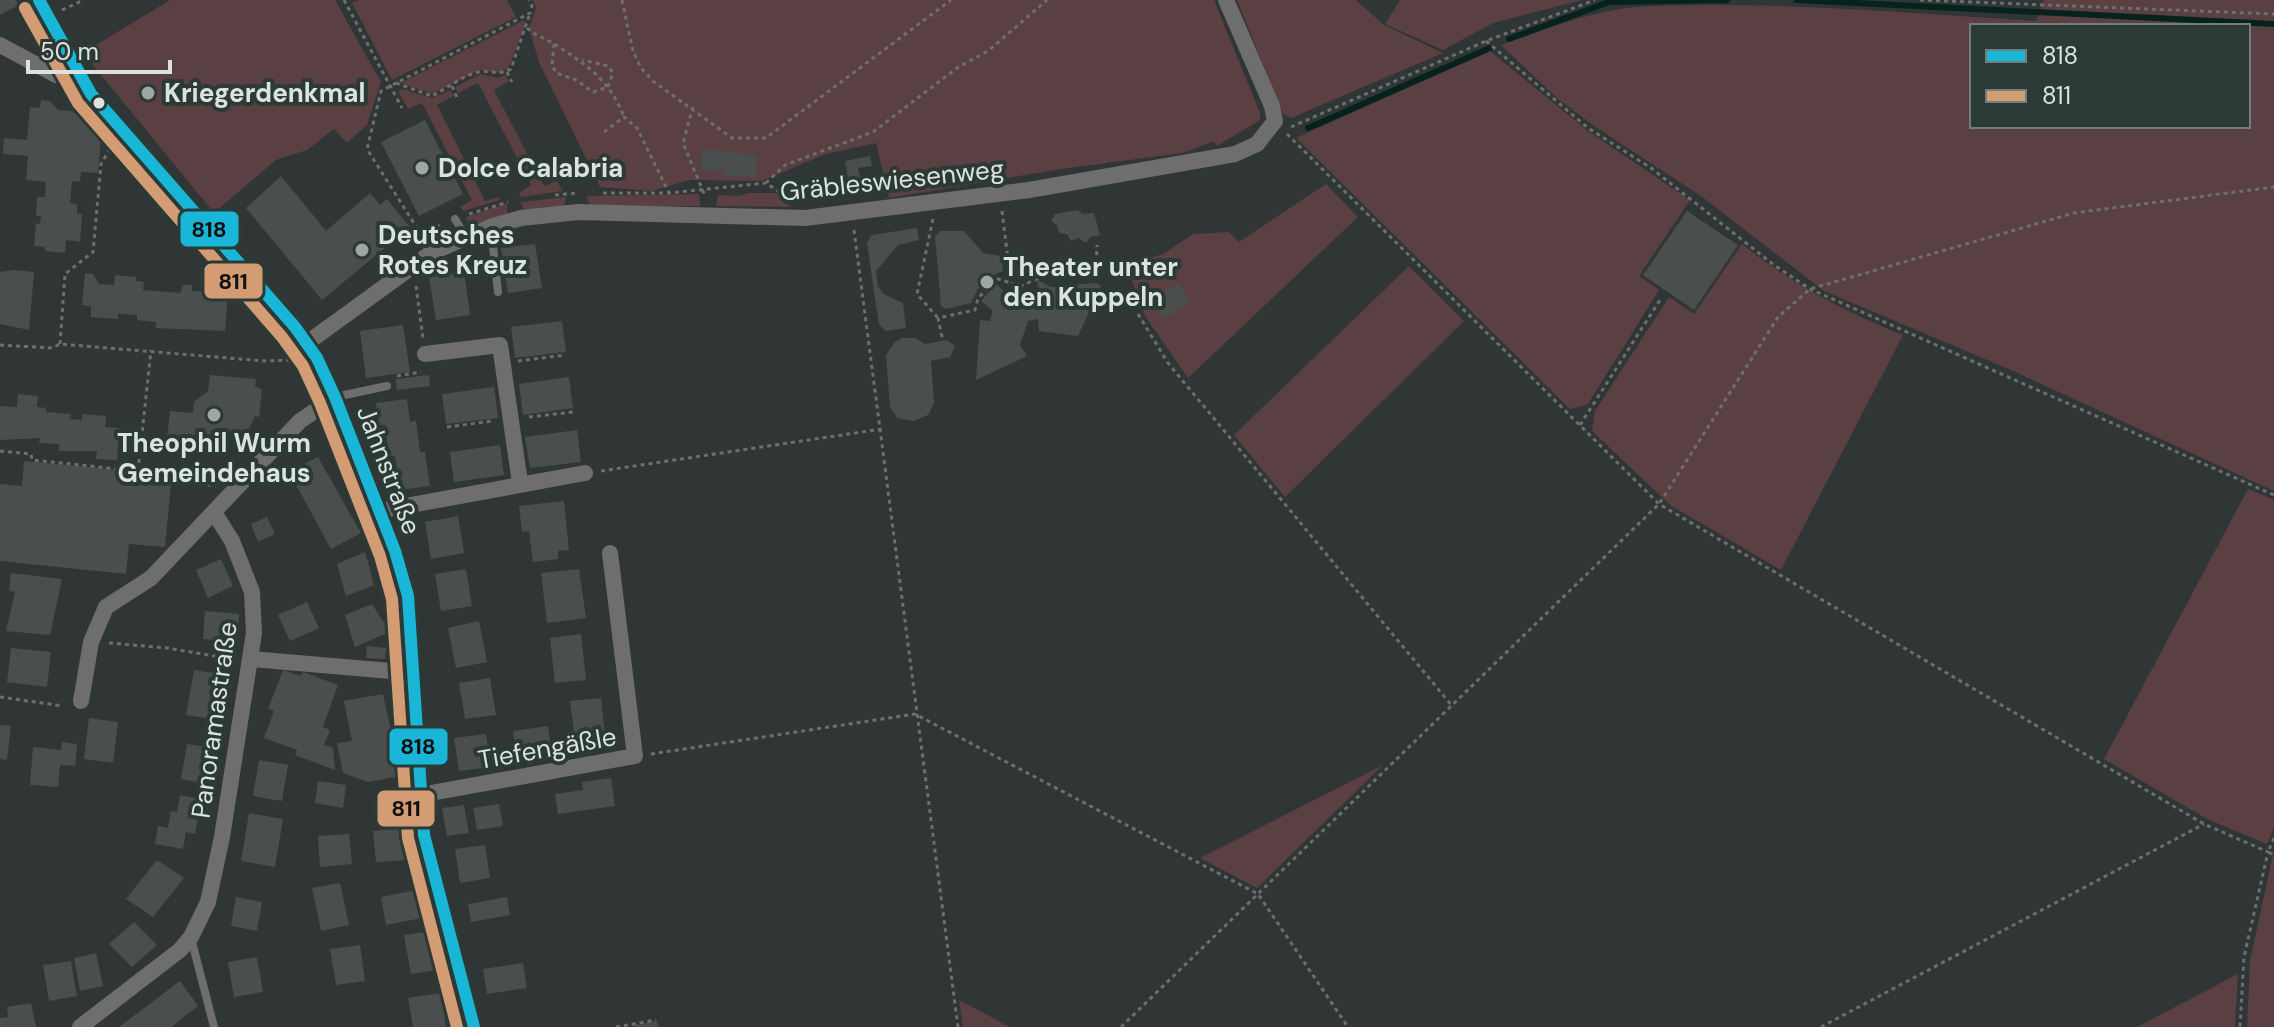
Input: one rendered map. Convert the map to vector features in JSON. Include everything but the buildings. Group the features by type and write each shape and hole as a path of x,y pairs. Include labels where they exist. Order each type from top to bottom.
{"street":[{"name":"Jahnstraße","path":"39,0 79,76 123,132 307,343 335,397 395,551 408,596 420,795 431,868 474,1027"},
{"name":"Gräbleswiesenweg","path":"307,343 431,253 490,227 521,218 578,212 805,218 932,203 1213,161 1257,144 1275,121 1272,106 1226,0"},
{"path":"0,45 56,75 79,76"},
{"path":"425,354 500,345 520,483"},
{"path":"81,701 91,642 106,607 151,578 300,421 335,397"},
{"path":"378,511 585,473"},
{"name":"Panoramastraße","path":"80,1027 191,937 208,902 252,659 252,592 232,541 215,514"},
{"path":"610,553 635,756"},
{"path":"252,659 414,673"},
{"name":"Tiefengäßle","path":"420,795 635,756"}],"lane":[{"path":"455,219 466,237"},
{"path":"490,227 498,292"},
{"path":"335,397 386,382"},
{"path":"191,937 197,949 214,1027"}],"path":[{"path":"344,0 402,108"},
{"path":"396,83 432,96 480,72 507,72 511,69 527,28 532,6 529,0"},
{"path":"622,0 626,28 641,68 654,82 693,107 732,138 766,138 951,0"},
{"path":"766,183 785,165 873,132 957,68 988,51 1047,0"},
{"path":"1595,0 1486,41 1284,131 1659,504 2204,824 2274,855"},
{"path":"1920,0 2274,14"},
{"path":"431,253 367,149 381,91 530,13"},
{"path":"527,28 570,58 608,66 613,73 608,87"},
{"path":"1486,41 1588,128 1651,168 1774,265 1810,289 2274,495"},
{"path":"554,44 552,65 556,73 576,80 593,92 608,87"},
{"path":"583,60 608,87 624,117 637,128 669,193"},
{"path":"507,72 512,82"},
{"path":"452,86 458,100"},
{"path":"693,107 683,143 689,164 705,188 706,215"},
{"path":"604,132 624,117"},
{"path":"60,344 65,274 93,252 101,164 123,132"},
{"path":"1121,1027 1659,504 1778,317 1810,289 2074,213 2274,187"},
{"path":"999,193 1011,283"},
{"path":"932,203 932,233 922,261 917,294 938,318 942,337"},
{"path":"851,213 882,429 915,714 958,1027"},
{"path":"422,237 437,225 455,219"},
{"path":"938,318 975,310 978,298 998,279 1021,286 1050,273 1096,272 1097,245"},
{"path":"386,382 427,372 413,266"},
{"path":"1580,425 1660,300"},
{"path":"1138,314 1168,363 1453,707"},
{"path":"0,345 52,348 60,344 264,361 317,358"},
{"path":"138,471 151,350"},
{"path":"503,364 565,355"},
{"path":"585,473 882,429"},
{"path":"0,451 31,454 32,460 138,471 144,476 237,489"},
{"path":"91,642 252,659"},
{"path":"0,697 73,707 81,701"},
{"path":"635,756 915,714 1258,894 1348,1027"},
{"path":"1821,1027 2204,824"},
{"path":"2240,1027 2244,957 2274,838"},
{"path":"616,1027 656,1020"}],"shaded area":[{"path":"170,0 335,0 381,82 367,125 347,143 334,129 307,150 276,160 214,213 83,53"},
{"path":"359,0 507,0 516,17 392,80 352,3"},
{"path":"533,0 1214,0 1260,113 1260,120 1217,146 1214,141 1183,153 1061,169 889,198 876,143 826,154 762,181 689,180 652,191 600,187 539,62 529,28 536,8"},
{"path":"1237,0 1356,0 1384,25 1443,53 1291,118 1283,114"},
{"path":"1400,0 1582,0 1493,23 1443,50 1385,24"},
{"path":"2044,0 2274,0 2274,491 2011,370 1824,291 1701,196 1558,99 1501,45 1584,17 1635,7 1735,5 2036,21"},
{"path":"524,20 526,24 508,69 498,73 480,70 432,94 401,83"},
{"path":"1490,51 1588,131 1690,200 1639,276 1659,290 1588,404 1570,409 1296,138"},
{"path":"481,74 498,78 505,75 509,81 494,90 544,186 557,181 563,191 521,197 519,193 531,185 478,83 458,93 455,87"},
{"path":"402,89 432,98 451,90 454,96 437,105 485,201 499,197 500,200 463,211 460,207 472,200 422,103 408,109 398,91"},
{"path":"1326,184 1358,217 1188,378 1145,316 1126,265 1163,254 1193,234 1229,232 1239,242"},
{"path":"777,193 791,207 716,206 718,195 740,196"},
{"path":"699,194 700,206 591,206 586,196"},
{"path":"566,197 564,206 526,212 520,202"},
{"path":"507,203 507,214 468,226 466,217"},
{"path":"1742,244 1819,296 1903,335 1781,570 1670,505 1592,431 1595,411 1669,297 1694,314"},
{"path":"1409,266 1464,321 1285,497 1234,435"},
{"path":"2248,489 2274,500 2274,827 2267,844 2207,819 2104,759"},
{"path":"1383,765 1257,888 1200,858"},
{"path":"2274,850 2274,1027 2247,1027 2250,961"},
{"path":"2238,974 2235,1027 2137,1027"},
{"path":"959,1000 1010,1027 963,1027"}],"waterway":[{"path":"1509,39 1609,2 1727,0"},
{"path":"1797,0 2274,24"},
{"path":"1308,128 1490,48"}],"transit line":[{"name":"818","path":"39,0 91,94 295,327 317,358 335,397 395,551 408,596 424,835 474,1027"},
{"name":"811","path":"25,8 78,103 282,337 303,366 320,403 380,556 392,599 408,838 457,1027"}],"place":[{"name":"Kriegerdenkmal","path":"148,93"},
{"name":"Dolce Calabria","path":"422,168"},
{"name":"Deutsches Rotes Kreuz","path":"362,250"},
{"name":"Theater unter den Kuppeln","path":"987,282"},
{"name":"Theophil Wurm Gemeindehaus","path":"214,415"}]}
